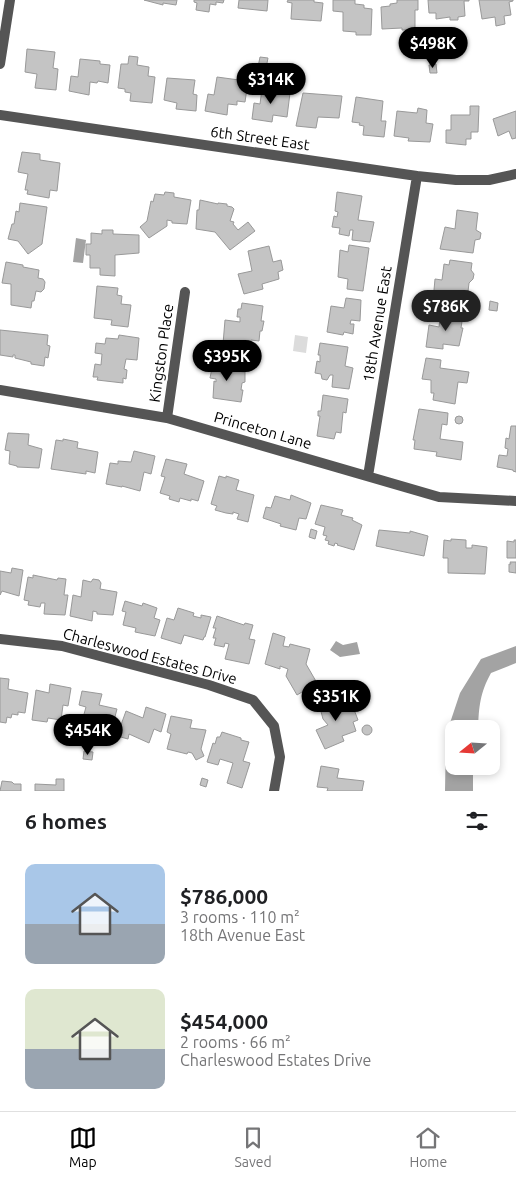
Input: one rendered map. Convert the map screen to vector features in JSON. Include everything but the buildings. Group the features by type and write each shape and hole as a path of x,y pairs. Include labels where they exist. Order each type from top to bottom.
{"street":[{"path":"0,64 10,0"},
{"name":"6th Street East","path":"0,116 417,176 456,180 489,180 516,174"},
{"name":"18th Avenue East","path":"368,476 417,176"},
{"name":"Kingston Place","path":"167,418 185,292"},
{"name":"Princeton Lane","path":"0,390 167,418 439,498 516,501"},
{"name":"Charleswood Estates Drive","path":"0,639 62,646 209,685 253,700 274,726 280,757 274,791"}],"shaded area":[{"path":"76,238 86,240 83,263 73,262"},
{"path":"295,335 308,337 306,353 293,351"},
{"path":"336,641 343,645 357,642 360,654 340,657 330,650"},
{"path":"516,646 516,663 491,673 487,680 481,700 479,720 451,720 460,693 481,659"},
{"path":"445,775 473,775 473,791 445,791"}]}
